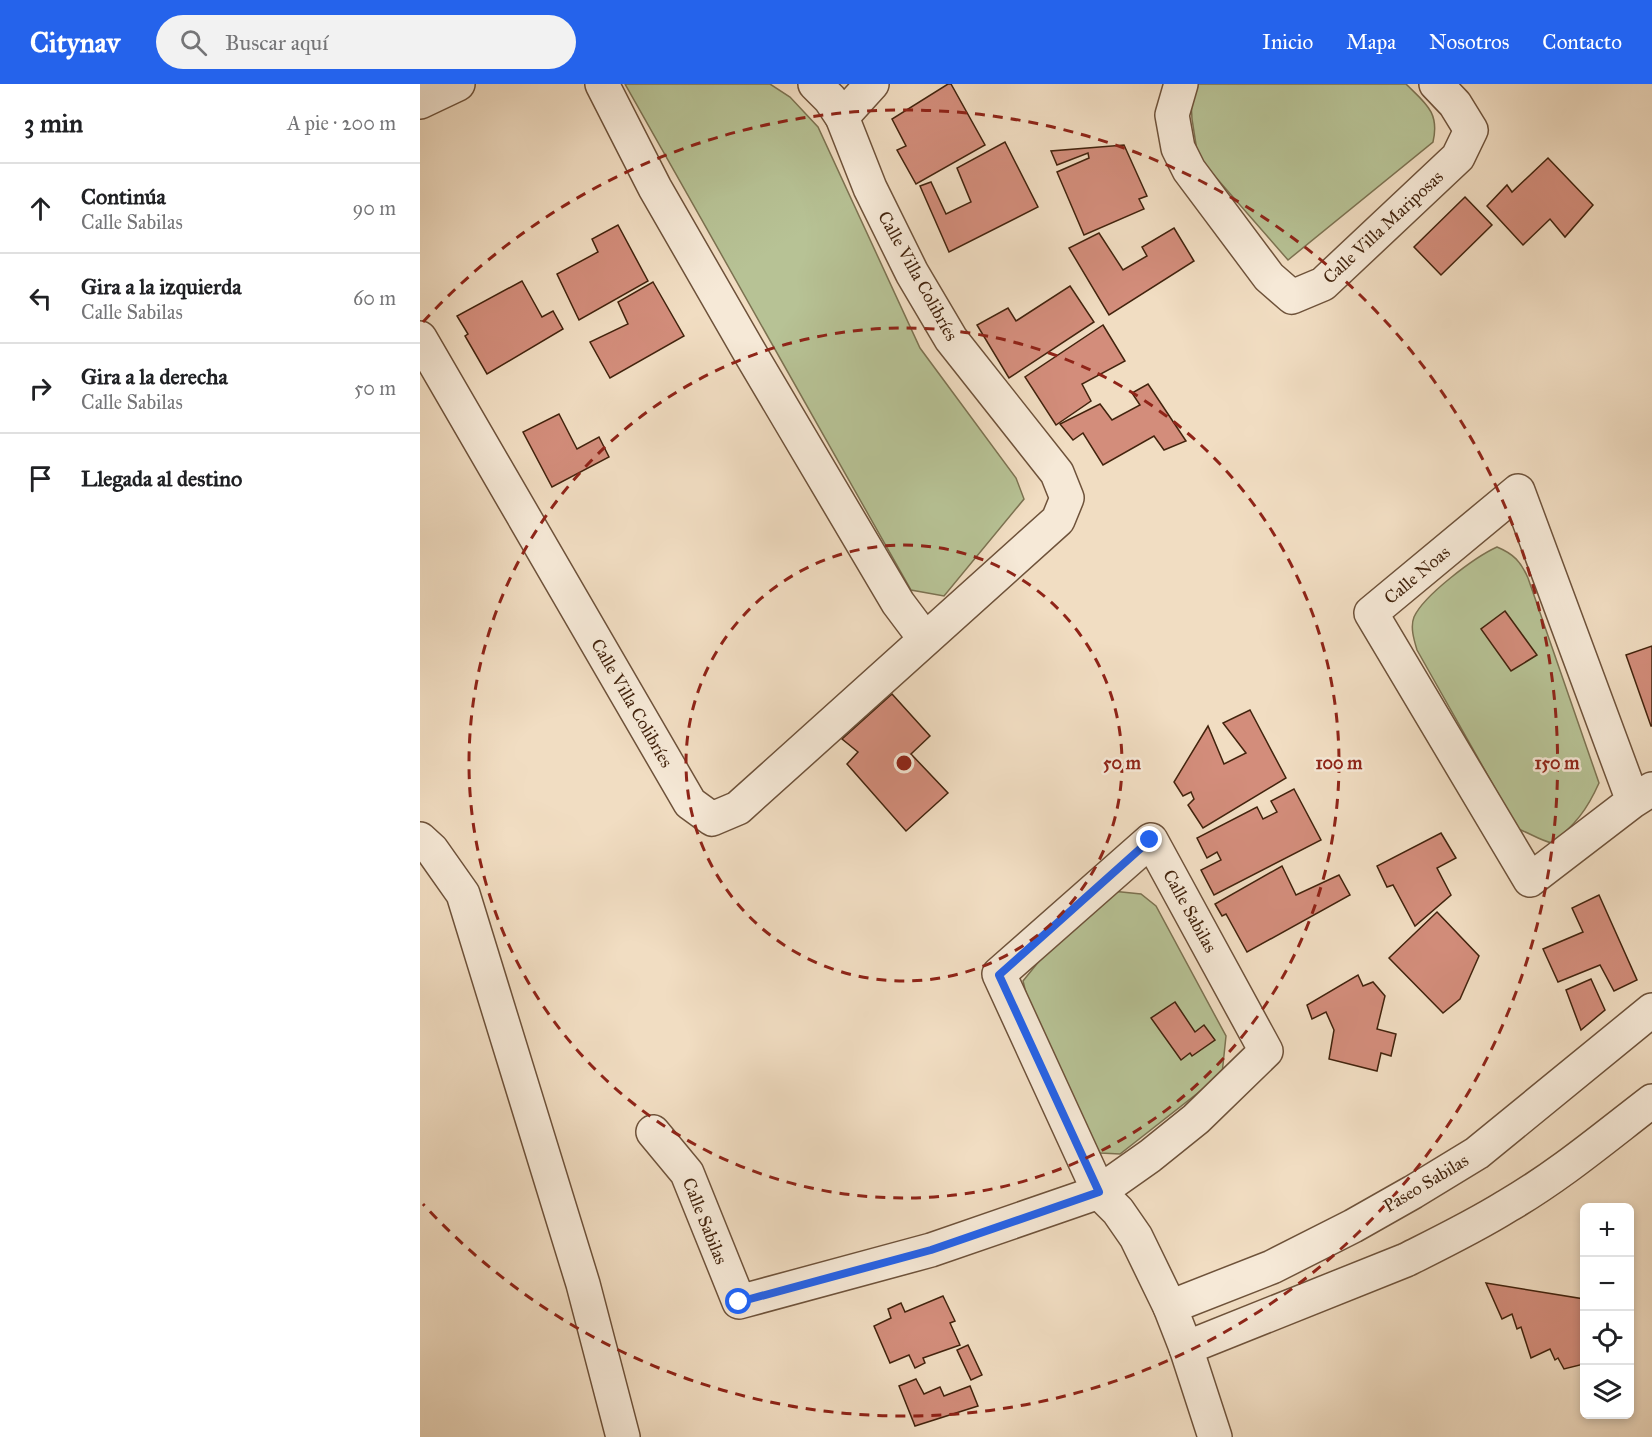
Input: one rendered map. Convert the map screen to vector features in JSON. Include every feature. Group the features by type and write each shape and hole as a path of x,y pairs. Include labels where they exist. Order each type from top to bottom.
{"street":[{"path":"420,102 458,84"},
{"path":"602,84 655,188 750,353 898,603 925,639"},
{"name":"Calle Villa Colibríes","path":"420,338 690,802 712,819 738,808 1058,520 1067,498 1057,473 951,339 906,262 870,188 842,117 830,99 815,84"},
{"path":"842,117 872,84"},
{"name":"Calle Villa Mariposas","path":"1181,84 1172,115 1179,148 1189,170 1269,277 1292,297 1323,284 1458,157 1471,130 1455,104 1436,84"},
{"name":"Calle Noas","path":"1518,491 1616,757 1642,795 1530,880 1371,613 1518,491"},
{"path":"420,839 432,850 463,894 583,1284 623,1437"},
{"name":"Calle Sabilas","path":"653,1132 687,1173 739,1302 931,1250 1099,1192 1150,1156 1196,1119 1266,1051 1150,840 999,975 1099,1192 1118,1211 1136,1237 1170,1307 1215,1437"},
{"name":"Paseo Sabilas","path":"1170,1307 1272,1267 1353,1226 1477,1153 1652,1010"},
{"path":"1186,1348 1432,1247 1508,1206 1572,1163 1652,1101"},
{"path":"1353,1226 1375,1271"},
{"path":"1272,1267 1289,1306"}],"green space":[{"path":"625,84 770,84 790,97 818,127 920,348 1016,478 1024,499 944,596 911,590"},
{"path":"1190,84 1406,84 1425,103 1433,115 1435,132 1433,142 1288,260 1198,157 1192,119"},
{"path":"1497,547 1516,559 1528,578 1599,783 1580,816 1552,843 1518,829 1417,650 1413,634 1414,617 1428,598 1464,568"},
{"path":"1112,891 1141,894 1156,906 1226,1036 1222,1074 1120,1154 1100,1153 1089,1145 1029,1005 1023,981 1044,955"}],"building":[{"path":"951,84 985,145 916,184 897,150 906,146 892,119"},
{"path":"1005,142 1038,207 949,252 920,186 931,182 946,214 971,202 957,168"},
{"path":"1124,145 1147,196 1139,199 1144,209 1084,235 1057,172 1089,158 1088,153 1057,165 1051,151"},
{"path":"1548,158 1593,205 1565,237 1550,219 1523,245 1487,206 1507,185 1512,192"},
{"path":"1465,197 1492,225 1441,275 1414,247"},
{"path":"618,225 648,281 579,320 557,274 598,252 592,239"},
{"path":"1174,228 1194,261 1109,315 1069,248 1099,233 1123,270 1147,256 1142,247"},
{"path":"522,281 542,317 553,311 563,329 487,374 465,336 468,334 457,316"},
{"path":"653,282 684,336 610,378 590,342 628,324 618,302"},
{"path":"1070,286 1094,322 1009,378 977,325 1008,308 1016,321"},
{"path":"1103,325 1125,361 1082,384 1091,401 1056,425 1025,377"},
{"path":"1148,384 1186,441 1164,450 1154,436 1103,465 1083,433 1073,440 1060,424 1100,404 1112,420 1140,405 1132,393"},
{"path":"559,414 577,449 599,437 609,457 552,487 523,432"},
{"path":"1505,611 1537,655 1511,671 1481,629"},
{"path":"1652,646 1652,726 1651,726 1626,655"},
{"path":"892,694 930,736 911,754 948,793 906,831 847,764 858,752 842,739"},
{"path":"1250,710 1286,778 1203,828 1188,805 1194,799 1191,792 1183,796 1174,782 1208,726 1224,764 1246,753 1223,723"},
{"path":"1294,789 1321,840 1214,895 1201,870 1221,860 1217,852 1207,858 1197,838 1257,807 1263,819 1277,812 1271,801"},
{"path":"1441,833 1456,858 1437,868 1451,895 1415,926 1393,885 1387,887 1377,866"},
{"path":"1282,866 1296,895 1339,875 1350,895 1247,952 1226,914 1222,916 1215,904"},
{"path":"1599,895 1637,980 1614,991 1600,965 1558,982 1543,949 1583,932 1572,908"},
{"path":"1437,912 1479,956 1460,999 1443,1013 1389,958"},
{"path":"1358,975 1363,986 1373,982 1385,996 1377,1029 1396,1034 1391,1056 1381,1053 1377,1071 1329,1059 1334,1030 1326,1012 1312,1019 1307,1005"},
{"path":"1591,979 1605,1010 1581,1030 1566,990"},
{"path":"1175,1002 1195,1032 1204,1025 1215,1040 1192,1056 1190,1053 1181,1060 1151,1018"},
{"path":"1486,1283 1580,1298 1580,1365 1564,1369 1558,1358 1555,1360 1550,1349 1531,1358 1521,1327 1517,1329 1512,1314 1502,1319"},
{"path":"943,1296 955,1321 950,1323 960,1345 923,1358 925,1363 915,1368 909,1355 890,1363 874,1326 891,1318 888,1309 901,1303 905,1312"},
{"path":"968,1345 982,1375 971,1380 957,1350"},
{"path":"916,1379 924,1394 940,1387 944,1396 970,1386 978,1406 915,1426 899,1386"}],"route":[{"path":"739,1302 931,1250 1099,1192 999,975 1150,840"}]}
